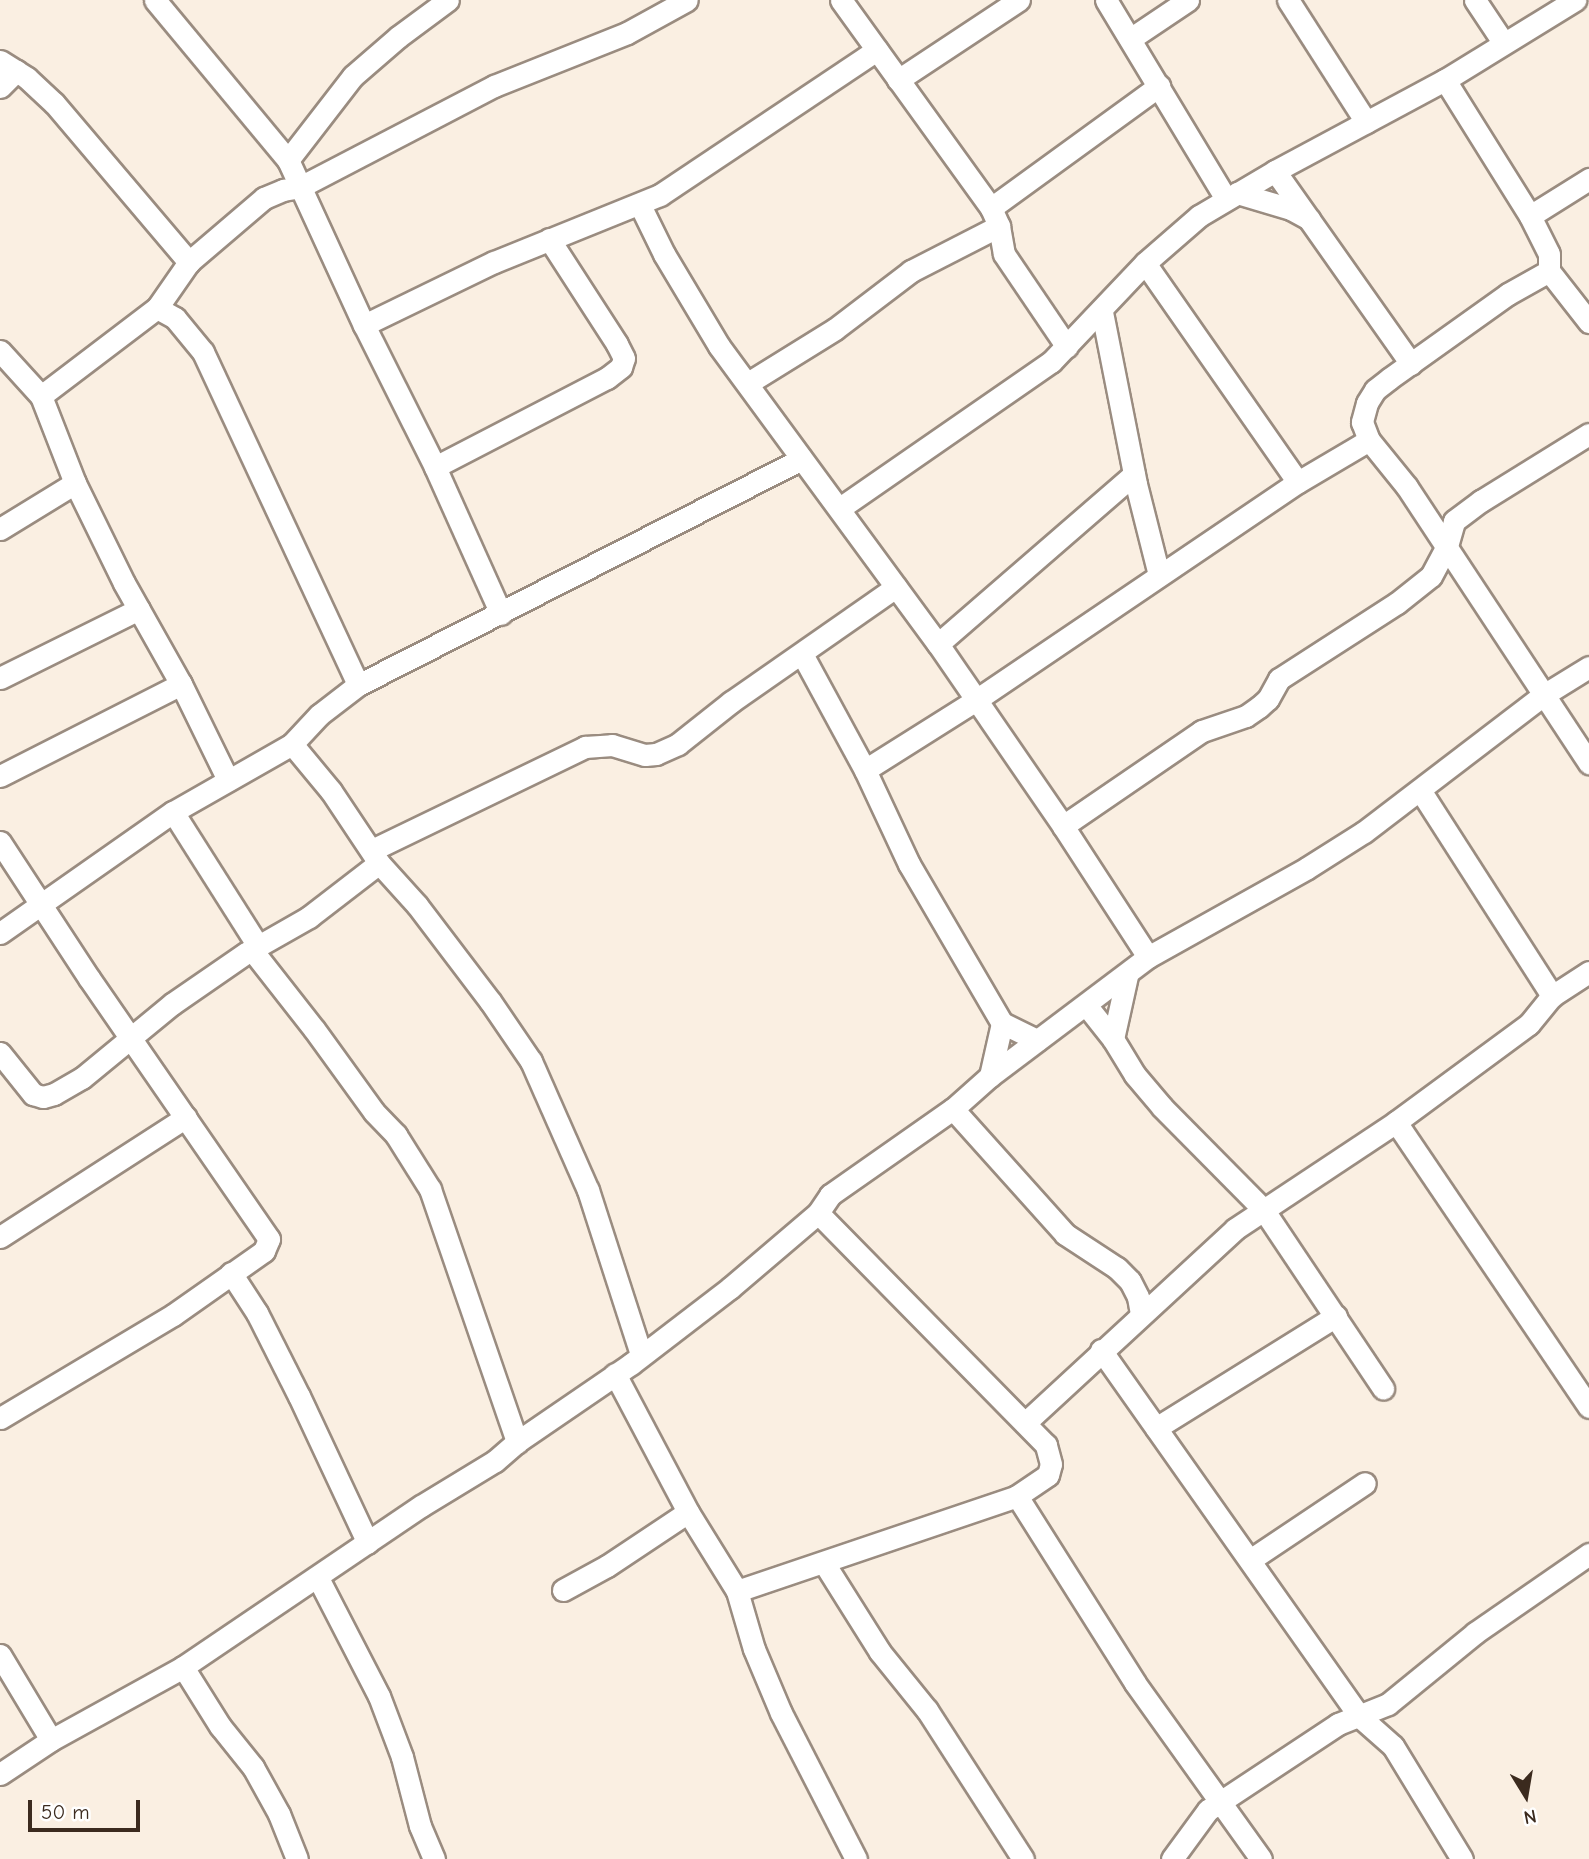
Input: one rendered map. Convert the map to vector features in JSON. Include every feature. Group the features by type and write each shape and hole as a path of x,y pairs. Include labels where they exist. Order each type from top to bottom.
{"street":[{"path":"155,0 288,160 364,325 435,467 501,614"},
{"path":"288,160 353,76 398,37 448,0"},
{"path":"41,396 157,308 189,262 264,198 282,190 300,187 494,86 627,33 687,0"},
{"path":"841,0 995,217 1004,254 1067,347"},
{"path":"898,79 1019,0"},
{"path":"1106,0 1231,196 1291,209 1311,220"},
{"path":"1130,39 1188,0"},
{"path":"1288,0 1366,122"},
{"path":"1475,0 1503,43"},
{"path":"840,508 959,428 1067,347 1145,263 1199,216 1275,171 1444,80 1575,0"},
{"path":"364,325 494,262 640,205 877,50"},
{"path":"0,87 8,66 54,103 189,262"},
{"path":"1444,80 1530,216 1549,254 1549,271 1589,322"},
{"path":"748,383 835,329 911,271 995,217 1159,86"},
{"path":"1275,171 1411,364"},
{"path":"1530,216 1589,179"},
{"path":"640,205 690,299 719,346 938,644 1063,826 1148,957"},
{"path":"435,467 607,378 621,367 624,358 617,344 549,239"},
{"path":"1145,263 1298,482"},
{"path":"1549,271 1508,294 1375,390 1367,402 1363,422 1369,440 1407,486 1542,696 1589,763"},
{"path":"157,308 175,318 203,352 358,685"},
{"path":"1101,312 1134,474 1159,575"},
{"path":"0,351 41,396 75,483 139,609 181,684 228,780"},
{"path":"1063,826 1202,731 1246,716 1259,707 1268,699 1279,679 1397,603 1431,576 1447,545 1454,522 1481,501 1589,433"},
{"path":"865,770 976,701 1298,482 1369,440"},
{"path":"0,933 173,812 292,744 318,715 358,685 802,460"},
{"path":"938,644 1134,474"},
{"path":"0,529 75,483"},
{"path":"0,1053 33,1094 43,1097 82,1078 172,1004 255,948 309,918 375,857 585,747 612,746 645,755 656,754 678,744 731,702 896,587"},
{"path":"0,678 139,609"},
{"path":"802,654 865,770 909,864 1002,1023 1037,1040"},
{"path":"0,1774 51,1740 183,1667 421,1506 495,1461 517,1442 615,1374 730,1288 818,1213 830,1195 953,1110 990,1076 1127,976 1148,957 1307,869 1420,790 1542,696 1589,667"},
{"path":"0,776 181,684"},
{"path":"292,744 331,791 375,857 417,905 490,1001 536,1070 588,1190 641,1354"},
{"path":"1420,790 1552,996"},
{"path":"173,812 255,948 374,1112 396,1135 430,1189 517,1442"},
{"path":"0,842 269,1239 264,1251 173,1315 0,1418"},
{"path":"1025,1423 1235,1229 1396,1122 1529,1024 1552,996 1589,972"},
{"path":"1113,1039 1127,976"},
{"path":"1086,1005 1113,1039 1135,1075 1263,1209 1383,1388"},
{"path":"990,1076 1002,1023"},
{"path":"953,1110 1065,1234 1117,1268 1130,1281 1138,1297 1141,1314"},
{"path":"0,1237 186,1117"},
{"path":"1396,1122 1589,1407"},
{"path":"737,1591 1017,1496 1048,1475 1051,1464 1046,1445 818,1213"},
{"path":"231,1273 257,1313 299,1395 368,1543"},
{"path":"1156,1428 1336,1316"},
{"path":"1101,1350 1359,1716 1393,1746 1462,1859"},
{"path":"615,1374 688,1512 737,1591 754,1649 781,1713 856,1859"},
{"path":"1250,1560 1365,1483"},
{"path":"1017,1496 1135,1683 1218,1803 1261,1859"},
{"path":"563,1590 607,1566 688,1512"},
{"path":"1172,1859 1196,1824 1218,1803 1338,1724 1388,1704 1475,1633 1589,1555"},
{"path":"824,1563 880,1652 927,1710 1023,1859"},
{"path":"318,1578 379,1696 402,1757 420,1826 434,1859"},
{"path":"0,1655 51,1740"},
{"path":"183,1667 220,1726 253,1767 279,1814 297,1859"}]}
